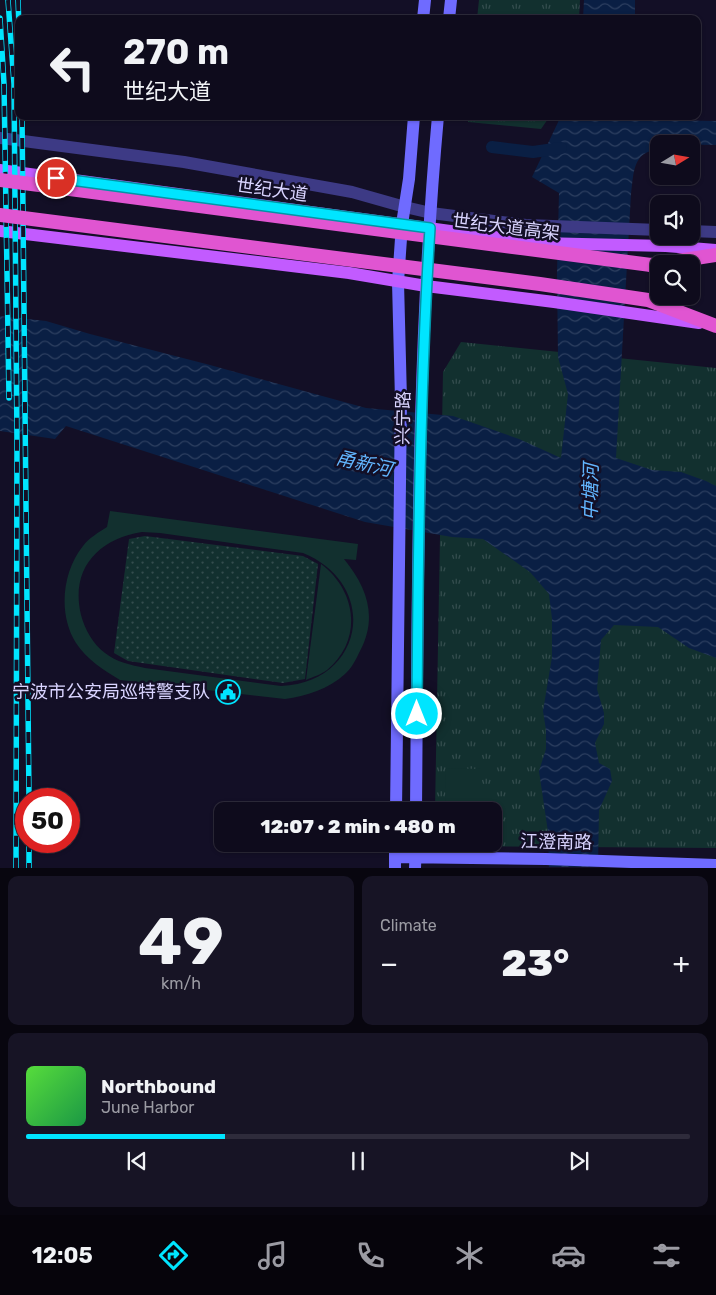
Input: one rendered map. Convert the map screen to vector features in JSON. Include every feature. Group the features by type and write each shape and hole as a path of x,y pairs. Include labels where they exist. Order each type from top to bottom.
{"highway":[{"name":"世纪大道高架","path":"0,180 651,265 716,256"},
{"path":"0,215 648,300 716,325"}],"main road":[{"path":"423,15 425,0"},
{"path":"449,15 451,0"},
{"path":"398,282 402,224 409,180 414,120"},
{"name":"兴宁路","path":"416,802 421,401 426,286 438,120"},
{"name":"世纪大道","path":"0,170 540,243 666,246 716,250"},
{"path":"0,231 349,273 426,286 716,325"},
{"name":"兴宁路","path":"396,802 400,400 398,282"},
{"name":"江澄南路","path":"395,862 546,859 716,865"}],"street":[{"path":"0,138 184,162 352,192 431,213 526,225 650,230"},
{"path":"700,231 716,232"}],"green space":[{"path":"479,0 580,0 579,15 477,15"},
{"path":"468,120 547,120 541,129 468,122"},
{"path":"461,342 716,368 716,848 502,846 502,802 435,802 443,372"},
{"path":"110,511 358,544 356,560 344,559 359,580 364,591 369,614 365,638 352,666 339,679 325,688 309,694 285,699 120,680 96,664 80,649 70,632 65,607 67,581 76,556 88,540 107,527","holes":["142,532 303,553 328,568 344,587 352,608 352,630 345,651 330,668 309,681 281,686 145,668 124,663 109,656 93,641 81,615 79,599 80,584 84,570 100,549 112,541"]},
{"path":"145,536 303,556 318,564 305,679 283,683 128,661 114,653 129,539"},
{"path":"321,564 333,575 348,601 351,616 350,630 346,645 339,658 327,670 306,680"},
{"path":"446,768 482,769 482,802 445,802"}],"water":[{"path":"584,0 635,0 635,15 583,15"},
{"path":"559,120 716,121 716,145 700,145 700,135 650,135 650,151 639,159 634,171 631,194 616,458 652,470 681,472 716,486 716,658 689,648 658,627 614,625 601,640 597,689 604,713 604,724 595,743 599,763 610,769 612,781 599,810 598,867 549,867 548,832 539,771 546,749 543,711 552,657 552,619 549,594 530,572 483,539 452,537 365,522 66,426 55,439 0,431 0,316 46,321 366,408 453,416 519,439 561,458 568,394 558,357 557,274 559,193 532,177"}],"waterway":[{"path":"492,147 533,152 561,148"}],"railway":[{"path":"8,0 14,84 17,443 16,868"},
{"path":"18,0 19,15"},
{"path":"0,18 4,84 9,398"},
{"path":"22,120 29,788"},
{"path":"29,853 29,868"}],"place":[{"name":"宁波市公安局巡特警支队","path":"228,692"}],"route":[{"path":"56,178 430,228 422,371 418,540 417,714"}],"water label":[{"name":"甬新河","path":"364,463"},
{"name":"中塘河","path":"590,492"}]}
